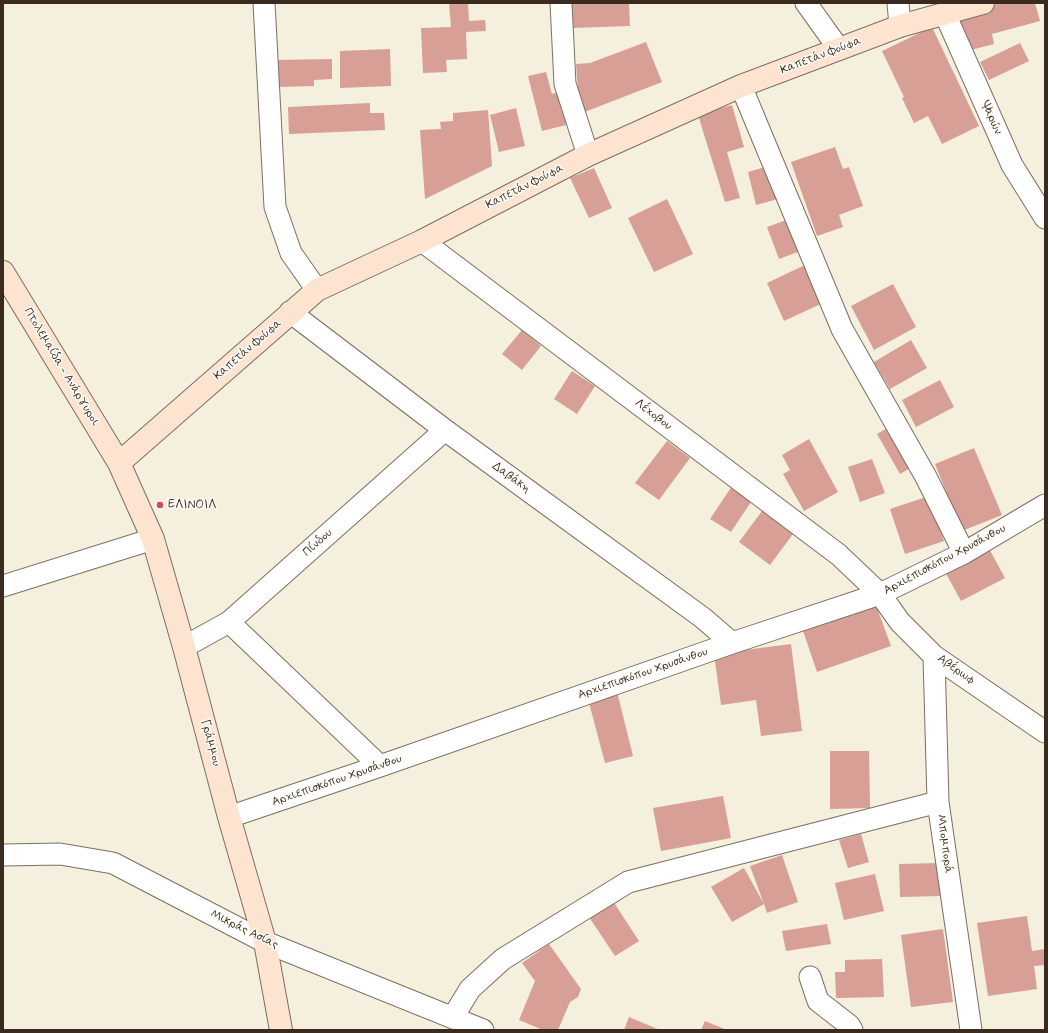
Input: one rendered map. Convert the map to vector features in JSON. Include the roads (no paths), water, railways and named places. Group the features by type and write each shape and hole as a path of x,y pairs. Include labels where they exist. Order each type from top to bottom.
{"street":[{"path":"264,3 275,207 291,253 317,290"},
{"path":"561,3 565,84 588,155"},
{"path":"806,3 839,49"},
{"path":"898,3 900,26"},
{"name":"Καπετάν Φούφα","path":"119,462 317,290 422,241 588,155 742,86 900,26 983,3"},
{"name":"Ψαρών","path":"945,14 1012,165 1045,218"},
{"path":"742,86 842,329 926,477 964,553"},
{"name":"Λέχοβου","path":"422,241 839,555 880,594"},
{"name":"Πτολεμαίδα - Ανάργυροι","path":"3,272 119,462"},
{"name":"Δαβάκη","path":"290,312 446,430 703,618 732,643"},
{"name":"Πίνδου","path":"184,647 229,622 446,430"},
{"name":"Γράμμου","path":"119,462 153,539 184,647 229,817 265,942 281,1030"},
{"name":"Αρχιεπισκόπου Χρυσάνθου","path":"229,817 732,643 880,594 964,553 1045,505"},
{"path":"3,586 153,539"},
{"name":"Αβέρωφ","path":"880,594 900,622 934,656 1045,732"},
{"path":"229,622 380,766"},
{"name":"Μπομπορά","path":"934,656 938,802 971,1030"},
{"path":"453,1017 470,989 503,959 628,882 938,802"},
{"name":"Μικράς Ασίας","path":"3,855 60,854 113,863 265,942 483,1030"},
{"path":"810,977 818,1001 849,1025 852,1030"}],"place":[{"name":"ΕΛΙΝΟΙΛ","path":"160,505"}]}
